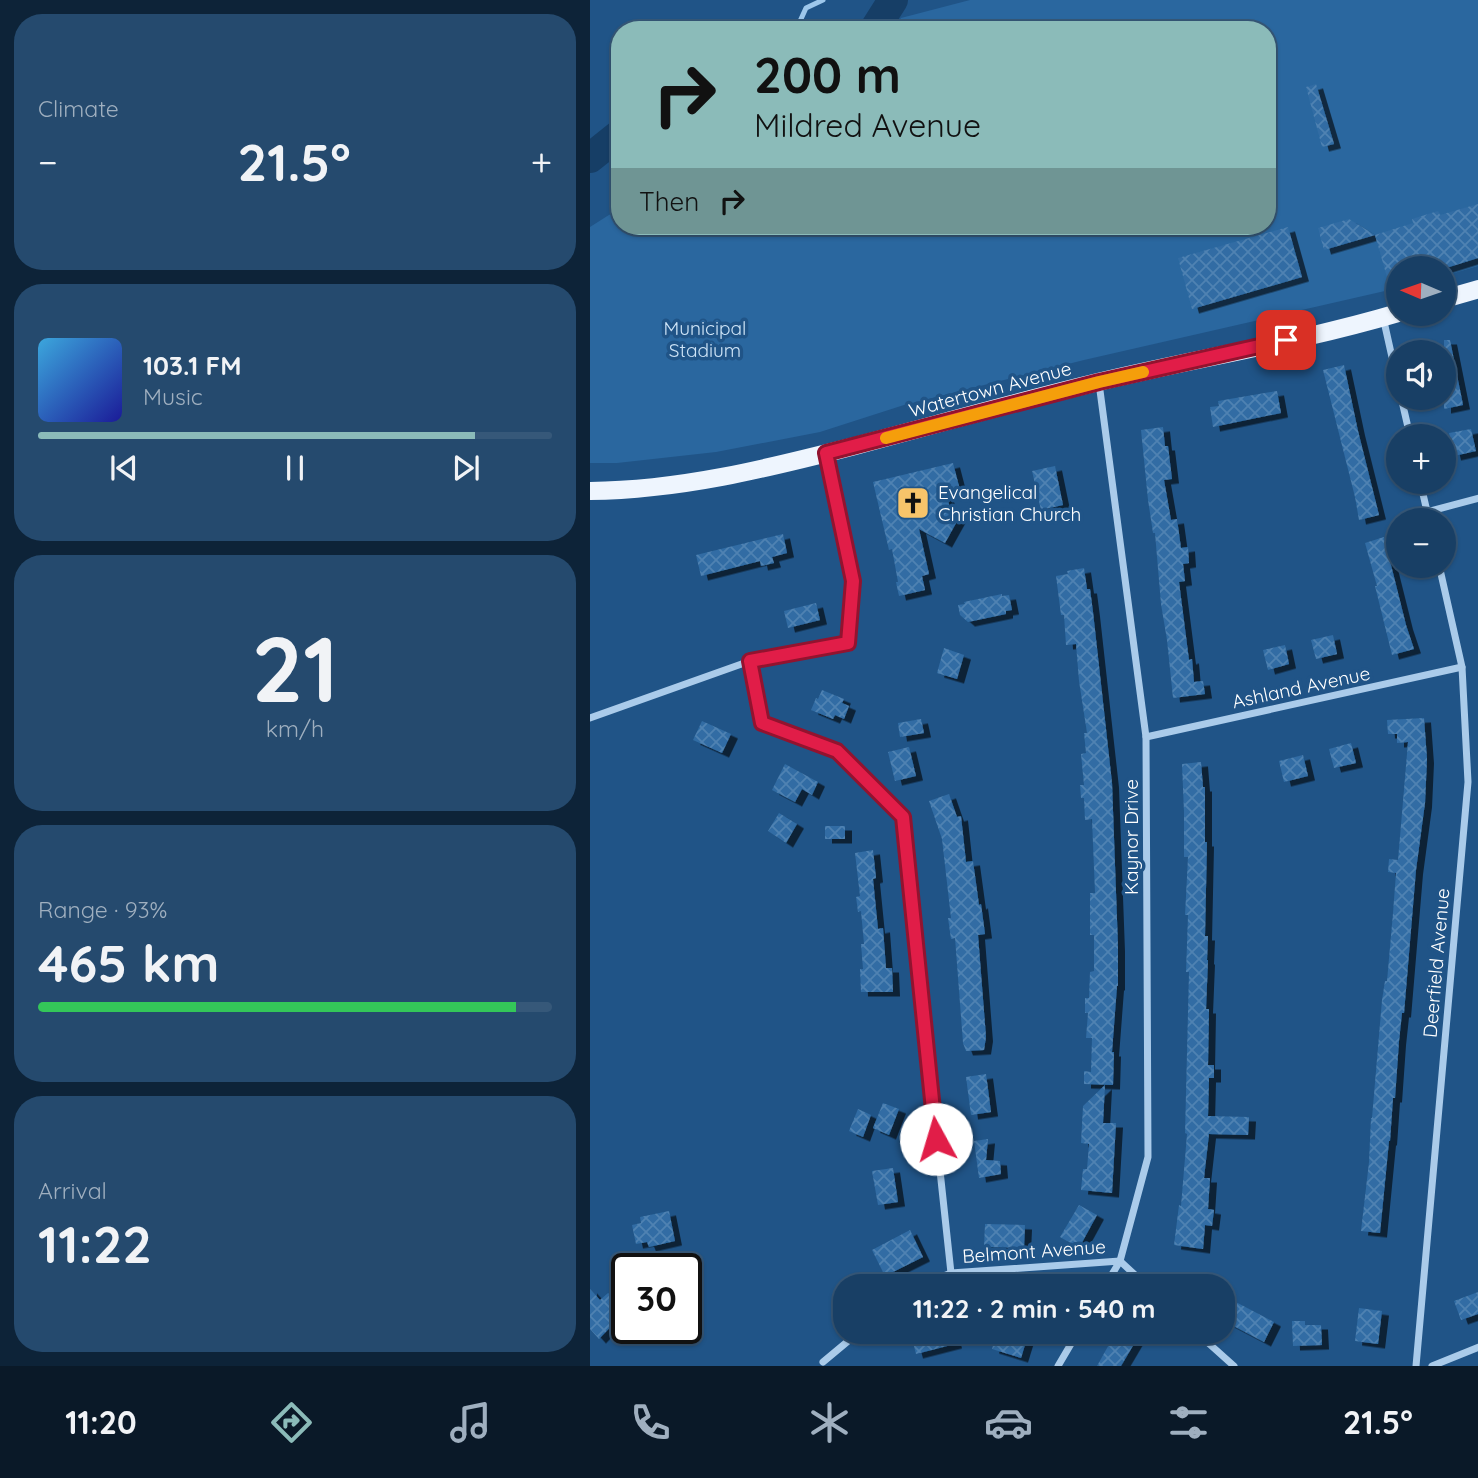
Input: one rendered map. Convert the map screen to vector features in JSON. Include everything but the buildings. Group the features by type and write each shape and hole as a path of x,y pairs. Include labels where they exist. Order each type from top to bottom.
{"main road":[{"path":"1456,295 1478,289"},
{"name":"Watertown Avenue","path":"590,491 665,487 726,477 1099,382 1386,316"}],"street":[{"name":"Kaynor Drive","path":"1099,382 1146,737 1148,1157 1120,1261 1112,1274"},
{"path":"590,718 750,661 848,643 853,581 826,453"},
{"path":"1450,508 1478,498"},
{"name":"Deerfield Avenue","path":"1416,1366 1468,782 1462,667 1442,578"},
{"path":"750,661 762,723 837,751 903,817 951,1273"},
{"name":"Ashland Avenue","path":"1146,737 1462,667"},
{"path":"1120,1261 1134,1274"},
{"name":"Belmont Avenue","path":"951,1273 1120,1261"},
{"path":"823,1362 845,1344"},
{"path":"1058,1366 1071,1344"},
{"path":"1210,1344 1234,1366"},
{"path":"1432,1366 1478,1347"}],"green space":[{"name":"Municipal Stadium","path":"970,0 1478,0 1478,266 1456,272 1456,256 1386,256 1386,291 1084,360 904,405 820,432 716,452 617,463 590,463 590,227 611,214 611,235 1276,235 1276,21 899,21 901,18"}],"waterway":[{"path":"800,21 806,8 823,0"},
{"path":"880,21 893,0"},
{"path":"590,158 611,141"}],"slow traffic":[{"path":"886,438 1143,372"}],"place":[{"name":"Evangelical Christian Church","path":"913,503"}],"route":[{"path":"936,1139 903,817 837,751 762,723 750,661 848,643 853,581 826,453 1099,382 1286,340"}]}
